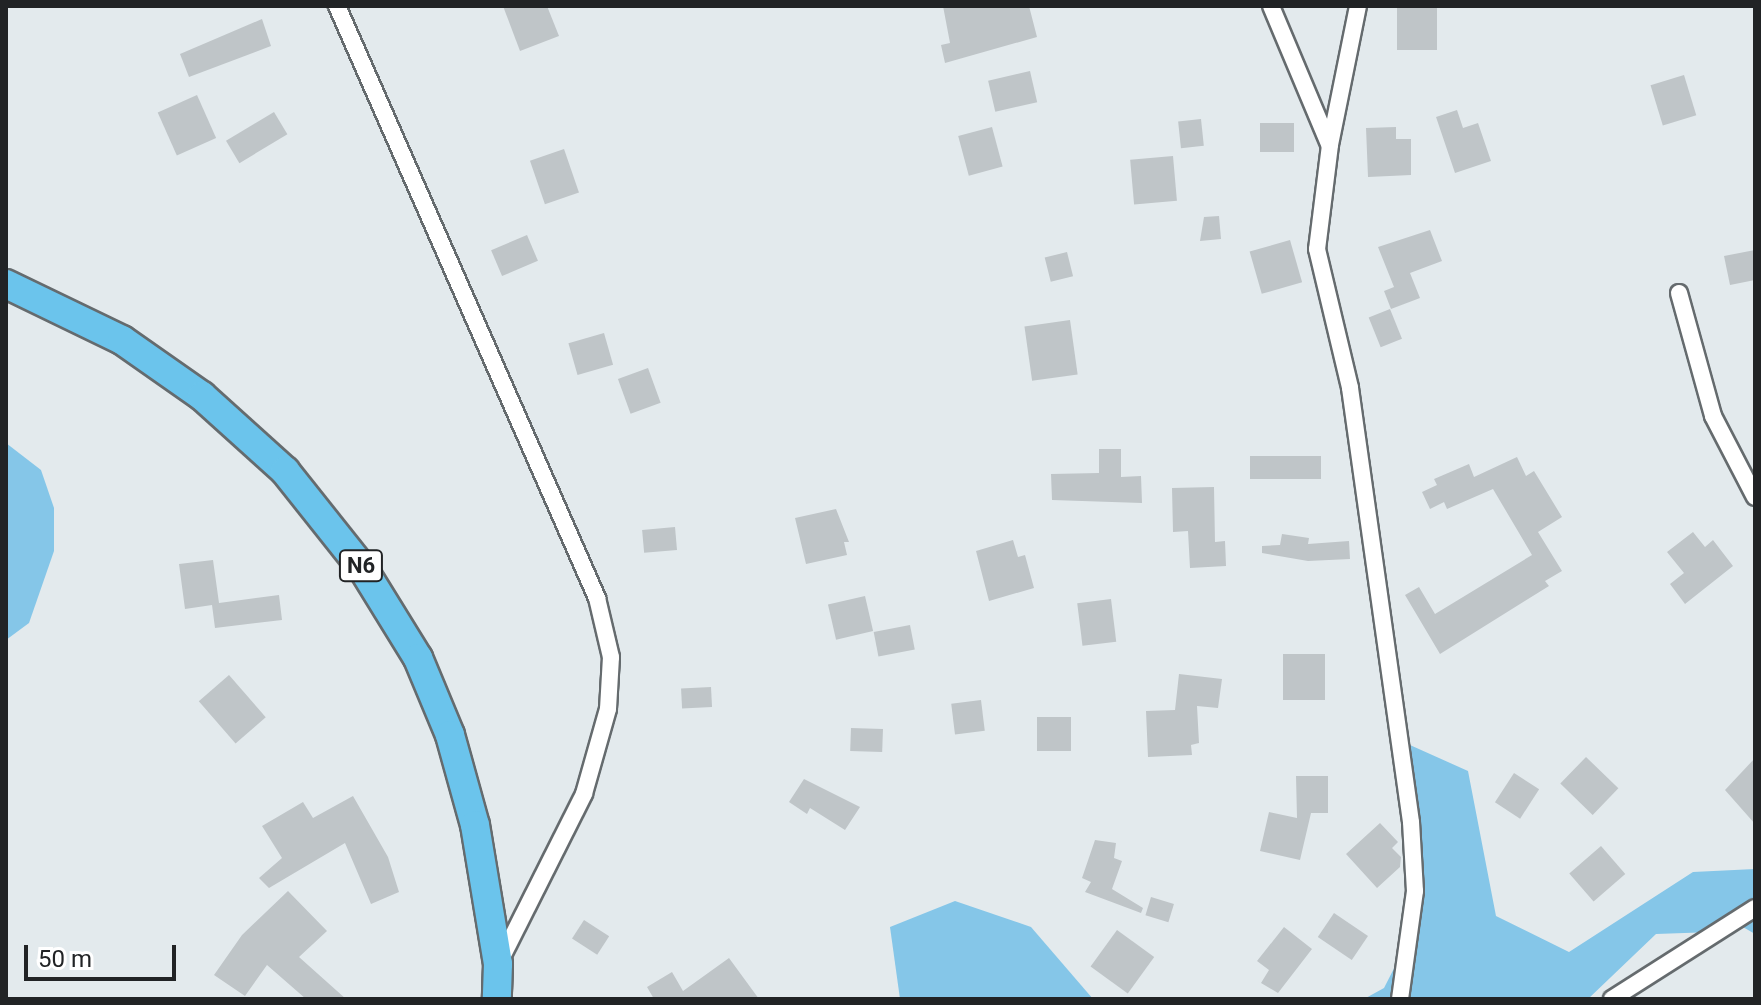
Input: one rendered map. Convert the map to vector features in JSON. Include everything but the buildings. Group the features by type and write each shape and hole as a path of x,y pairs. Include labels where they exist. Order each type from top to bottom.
{"highway":[{"name":"N6","path":"6,284 122,340 202,396 285,471 363,569 418,658 450,735 475,825 498,964 497,999"}],"street":[{"path":"337,6 597,598 611,657 608,709 584,794 498,964"},
{"path":"1271,6 1330,145"},
{"path":"1358,6 1330,145 1317,249 1350,388 1411,822 1415,891 1400,999"},
{"path":"1679,293 1713,416 1755,497"},
{"path":"1612,999 1755,908"}],"shaded area":[{"path":"6,443 41,470 54,508 54,551 29,623 6,640"},
{"path":"1401,741 1468,771 1496,916 1569,952 1693,872 1755,869 1755,934 1736,923 1713,932 1656,934 1588,999 1364,999 1384,988 1409,939 1415,891"},
{"path":"955,901 1031,927 1093,999 900,999 890,927"}]}
